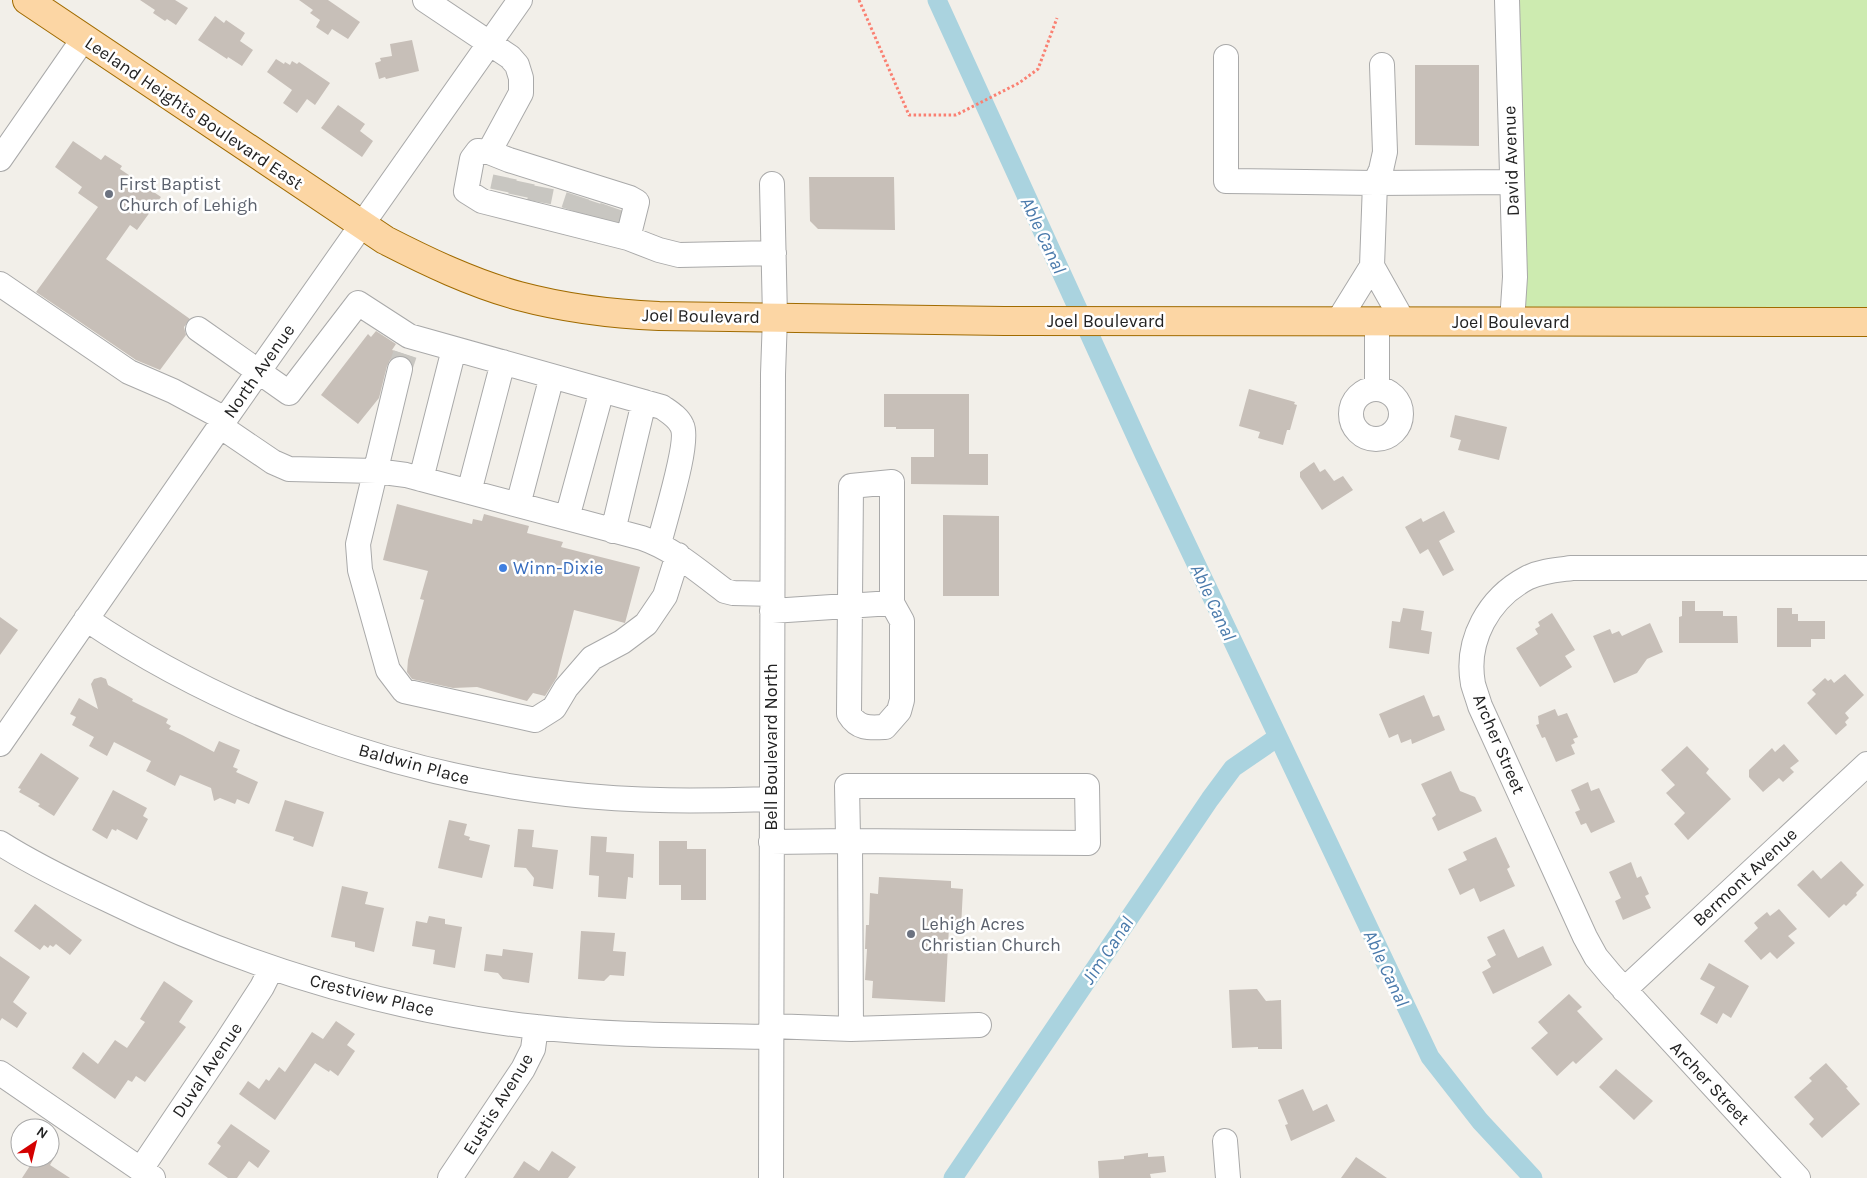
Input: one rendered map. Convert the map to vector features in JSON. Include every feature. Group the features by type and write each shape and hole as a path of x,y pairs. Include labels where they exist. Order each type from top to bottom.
{"main road":[{"name":"Leeland Heights Boulevard East","path":"27,0 362,226"},
{"name":"Joel Boulevard","path":"362,226 426,261 472,280 519,296 574,308 630,315 1048,321 1867,322"}],"street":[{"path":"425,0 510,57 518,66 521,78 521,92 555,197 628,238 658,250 679,255 774,253"},
{"name":"North Avenue","path":"0,744 520,0"},
{"name":"David Avenue","path":"1507,0 1515,277 1512,322"},
{"path":"0,159 84,38"},
{"path":"1226,57 1226,181 1512,182"},
{"path":"1382,65 1385,152 1381,170 1375,183 1372,266 1403,321"},
{"name":"Bell Boulevard North","path":"771,1178 771,799 775,317 772,184"},
{"path":"555,197 630,198 636,202 628,238"},
{"path":"1338,321 1372,266"},
{"path":"0,284 129,372 173,392 223,423 273,462 290,469 376,471 421,480 567,518 613,531 668,550 725,591 772,602 850,606 892,603"},
{"path":"198,330 289,393 358,303 405,353"},
{"path":"1376,321 1378,389"},
{"path":"454,349 662,407 673,414 682,426 684,444 668,550 665,596 646,624 622,642 592,658 566,688 554,708 535,720 404,691 388,670 360,570 358,544 405,353 454,349"},
{"path":"421,480 454,349"},
{"path":"469,492 503,362"},
{"path":"518,505 552,376"},
{"path":"567,518 602,390"},
{"path":"613,531 644,402"},
{"path":"892,482 892,603 902,621 902,700 899,711 885,727 866,728 854,723 849,714 851,486 892,482"},
{"name":"Archer Street","path":"1798,1178 1624,990 1596,957 1585,937 1480,706 1473,684 1472,661 1476,637 1484,619 1495,603 1509,589 1528,577 1550,570 1572,568 1867,568"},
{"name":"Baldwin Place","path":"86,619 172,671 253,711 302,731 372,755 441,773 507,786 577,795 700,801 771,799"},
{"name":"Bermont Avenue","path":"1624,990 1867,764"},
{"path":"771,842 850,841 1088,843 1087,786 847,786 848,837 850,841 851,1029"},
{"name":"Crestview Place","path":"0,843 75,884 151,922 271,969 385,1001 419,1008 536,1027 604,1033 771,1031 978,1025"},
{"name":"Duval Avenue","path":"147,1174 262,987 271,969"},
{"name":"Eustis Avenue","path":"450,1178 524,1069 533,1049 536,1027"},
{"path":"0,1073 147,1174"},
{"path":"1225,1141 1228,1178"}],"path":[{"path":"859,0 909,115 956,115 1018,83 1038,69 1057,18"}],"green space":[{"path":"1516,0 1867,0 1867,312 1522,312"}],"building":[{"path":"140,0 175,0 188,8 176,25 167,19 165,21 153,13 155,10"},
{"path":"299,0 328,0 360,22 348,39 332,29 328,35 316,27 320,20 310,13 313,10"},
{"path":"215,16 224,23 226,20 245,33 240,41 253,50 242,66 228,57 227,59 198,40"},
{"path":"412,40 419,71 379,79 375,63 381,61 380,58 392,56 390,44"},
{"path":"276,59 290,65 292,61 297,64 299,62 330,83 315,105 307,99 297,113 283,103 292,90 267,72"},
{"path":"1415,65 1479,65 1479,146 1415,145"},
{"path":"338,105 365,124 360,131 373,141 362,157 321,128"},
{"path":"73,141 101,160 105,155 122,166 120,169 161,197 137,230 130,225 106,259 190,319 184,327 186,335 160,370 136,360 36,292 98,207 78,193 82,187 55,167"},
{"path":"809,177 894,177 895,230 818,229 810,221"},
{"path":"376,331 396,344 392,350 413,357 412,362 403,356 396,356 390,360 379,398 358,424 321,395 368,334 371,337"},
{"path":"1249,389 1295,402 1294,404 1297,405 1290,430 1287,430 1283,445 1258,438 1260,432 1239,426"},
{"path":"884,394 969,394 969,454 988,454 988,485 911,484 911,457 934,457 934,429 896,429 896,427 884,427"},
{"path":"1455,415 1507,427 1499,460 1458,450 1461,440 1450,437"},
{"path":"1314,462 1320,472 1325,469 1334,481 1343,476 1353,490 1322,510 1300,477 1300,472"},
{"path":"397,504 472,524 473,519 482,521 484,514 529,526 527,533 563,542 561,547 640,567 625,623 574,610 557,677 545,696 533,693 527,701 477,687 453,688 412,679 407,672 408,660 424,600 420,599 428,571 383,560"},
{"path":"1444,511 1455,532 1439,541 1454,570 1443,576 1428,549 1420,554 1405,527 1421,518 1423,522"},
{"path":"943,515 999,516 999,596 943,596"},
{"path":"1682,601 1695,601 1695,611 1723,611 1723,616 1737,616 1738,643 1679,643 1679,617 1682,616"},
{"path":"1403,608 1424,611 1421,630 1432,632 1429,654 1389,648 1392,621 1400,622"},
{"path":"1777,608 1792,608 1792,614 1798,614 1798,621 1825,621 1825,639 1811,639 1811,647 1777,647"},
{"path":"1552,613 1575,650 1565,656 1572,667 1540,687 1516,648 1538,634 1535,629 1540,626 1538,622"},
{"path":"0,617 18,630 0,655"},
{"path":"1650,623 1663,652 1647,659 1637,673 1614,683 1593,636 1610,629 1612,634 1619,631 1622,636"},
{"path":"1845,674 1864,695 1845,713 1849,718 1845,722 1847,725 1836,735 1807,703 1816,694 1812,690 1825,678 1828,681 1831,679 1834,683"},
{"path":"101,677 106,679 108,685 133,699 132,701 168,719 166,723 171,726 169,729 214,752 219,741 240,750 233,767 238,769 236,772 258,782 249,804 237,799 235,804 220,798 214,801 211,788 180,775 175,786 146,771 151,761 114,742 107,756 89,746 94,737 72,725 76,717 70,714 79,698 98,709 91,684 94,679"},
{"path":"1424,695 1433,717 1439,715 1445,730 1412,744 1411,739 1401,743 1398,734 1389,738 1379,714"},
{"path":"1555,709 1558,716 1567,713 1578,737 1573,739 1575,743 1571,745 1575,754 1556,762 1545,737 1542,738 1536,725 1539,724 1538,716"},
{"path":"1784,744 1799,761 1790,768 1794,772 1783,782 1779,778 1763,792 1749,777 1749,770 1772,748 1775,752"},
{"path":"1687,746 1709,769 1706,773 1731,799 1688,840 1674,824 1685,813 1666,793 1675,785 1661,770"},
{"path":"41,753 79,778 54,816 38,806 40,804 19,792 21,789 18,788"},
{"path":"1451,771 1460,791 1475,797 1482,811 1438,831 1432,818 1436,815 1421,784"},
{"path":"1588,782 1591,791 1599,788 1615,822 1591,833 1586,823 1581,825 1575,812 1580,810 1571,790"},
{"path":"113,790 147,808 143,816 148,819 137,840 117,829 116,831 112,829 107,839 92,830"},
{"path":"285,800 324,812 313,847 293,840 294,837 275,831"},
{"path":"449,820 467,824 464,835 470,837 469,840 490,845 482,878 438,868"},
{"path":"518,829 534,830 532,847 558,850 553,889 533,886 534,878 526,868 514,867"},
{"path":"591,836 607,837 606,852 634,854 633,878 628,877 626,899 598,897 599,876 589,875"},
{"path":"1496,837 1510,867 1507,869 1515,886 1480,902 1474,888 1460,895 1448,869 1467,860 1463,852"},
{"path":"659,841 687,841 687,849 706,849 706,900 681,900 681,885 659,885"},
{"path":"1841,861 1864,885 1846,906 1844,904 1829,918 1797,885 1813,870 1821,879"},
{"path":"1631,862 1637,878 1641,876 1649,894 1645,896 1651,908 1623,920 1615,901 1621,898 1609,872"},
{"path":"879,877 951,881 951,888 963,889 961,928 949,927 945,1002 872,998 873,981 865,980 866,925 869,925 870,893 878,894"},
{"path":"342,886 368,892 365,904 384,908 374,952 355,947 355,942 331,937"},
{"path":"35,904 82,940 70,955 56,944 53,947 50,945 48,948 44,945 40,950 14,931"},
{"path":"1779,909 1797,929 1788,936 1795,943 1777,959 1770,952 1761,960 1744,941 1758,928 1754,923 1767,912 1770,916"},
{"path":"429,916 445,919 445,924 462,927 455,968 433,964 435,950 412,946 416,921 427,923"},
{"path":"1504,929 1518,958 1543,946 1552,965 1493,994 1482,972 1491,967 1487,960 1496,955 1487,937"},
{"path":"581,931 615,933 613,951 626,952 624,976 610,975 604,981 578,979"},
{"path":"503,949 533,953 529,983 503,979 498,973 484,971 486,954 502,956"},
{"path":"0,956 30,977 13,1002 27,1013 17,1028 2,1018 0,1021"},
{"path":"1709,963 1749,986 1731,1018 1723,1013 1717,1024 1700,1014 1715,987 1700,979"},
{"path":"164,981 193,1001 179,1022 186,1027 145,1082 136,1076 132,1082 128,1080 115,1099 72,1068 83,1052 98,1064 115,1040 127,1048 145,1022 140,1019"},
{"path":"1257,989 1266,1001 1281,1000 1282,1049 1258,1049 1258,1047 1232,1048 1229,990"},
{"path":"1569,994 1582,1007 1577,1011 1603,1039 1576,1064 1573,1061 1557,1076 1531,1048 1548,1033 1538,1022"},
{"path":"336,1021 355,1034 347,1045 355,1051 338,1076 315,1063 275,1120 239,1094 248,1081 259,1089 266,1079 269,1081 279,1067 285,1072 312,1032 323,1039"},
{"path":"1826,1063 1848,1087 1846,1088 1860,1104 1822,1138 1809,1124 1814,1119 1794,1097 1812,1081 1809,1078"},
{"path":"1616,1069 1653,1101 1634,1120 1599,1087"},
{"path":"1303,1089 1313,1111 1327,1104 1335,1121 1291,1141 1285,1125 1288,1124 1278,1100"},
{"path":"231,1124 270,1151 258,1168 249,1161 237,1178 228,1178 208,1164 221,1146 217,1143"},
{"path":"552,1151 576,1167 568,1178 513,1178 524,1161 539,1171"},
{"path":"1148,1153 1148,1157 1164,1156 1166,1172 1150,1174 1151,1178 1099,1178 1098,1161 1124,1159 1124,1156"},
{"path":"1356,1157 1387,1178 1341,1178"},
{"path":"28,1168 55,1168 70,1178 22,1178"}],"waterway":[{"name":"Able Canal","path":"937,0 1144,454 1430,1057 1480,1121 1533,1178"},
{"name":"Jim Canal","path":"953,1178 1210,799 1233,768 1278,737"}],"tunnel":[{"path":"502,191 505,177"},
{"path":"520,196 523,182"},
{"path":"539,202 542,187"},
{"path":"573,211 578,196"},
{"path":"590,217 595,202"},
{"path":"607,221 612,207"},
{"path":"400,369 405,354"}],"place":[{"name":"First Baptist Church of Lehigh","path":"109,194"},
{"name":"Winn-Dixie","path":"503,568"},
{"name":"Lehigh Acres Christian Church","path":"911,934"}]}
